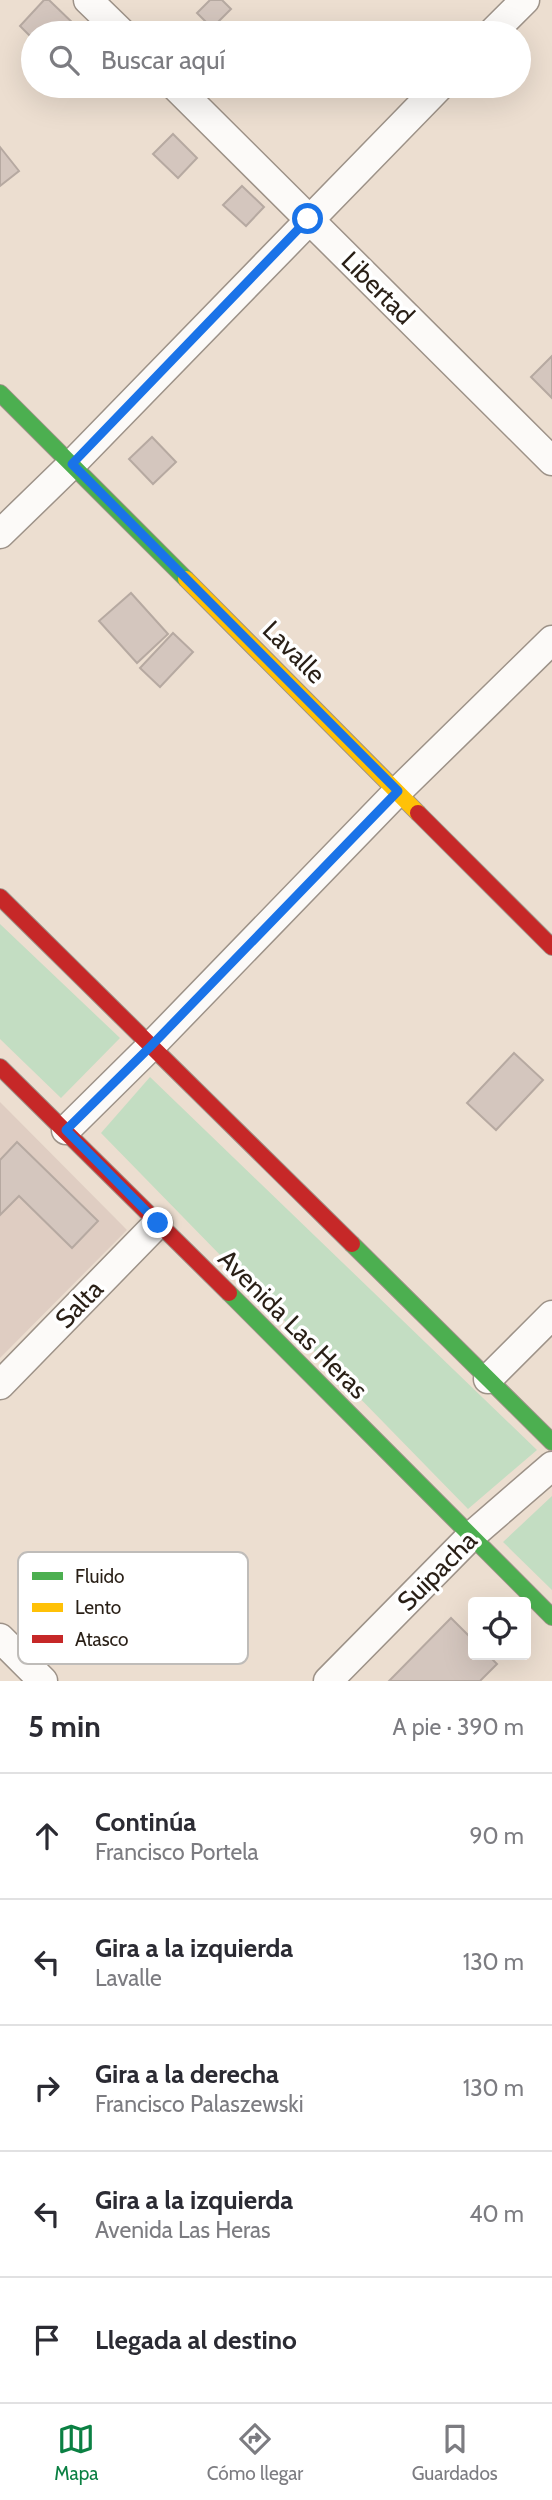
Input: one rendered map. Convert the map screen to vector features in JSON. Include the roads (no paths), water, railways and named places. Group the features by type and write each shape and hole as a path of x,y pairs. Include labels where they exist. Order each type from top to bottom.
{"main road":[{"name":"Lavalle","path":"0,393 552,947"},
{"path":"0,897 552,1443"},
{"name":"Avenida Las Heras","path":"0,1067 552,1616"}],"street":[{"path":"88,0 110,21"},
{"path":"504,21 524,0"},
{"name":"Libertad","path":"187,98 552,461"},
{"path":"0,534 72,464 428,98"},
{"path":"66,1130 398,791 552,640"},
{"name":"Salta","path":"0,1385 158,1223"},
{"path":"488,1379 552,1315"},
{"name":"Suipacha","path":"328,1681 470,1537 552,1466"},
{"path":"0,1637 18,1655"},
{"path":"26,1664 43,1681"}]}
